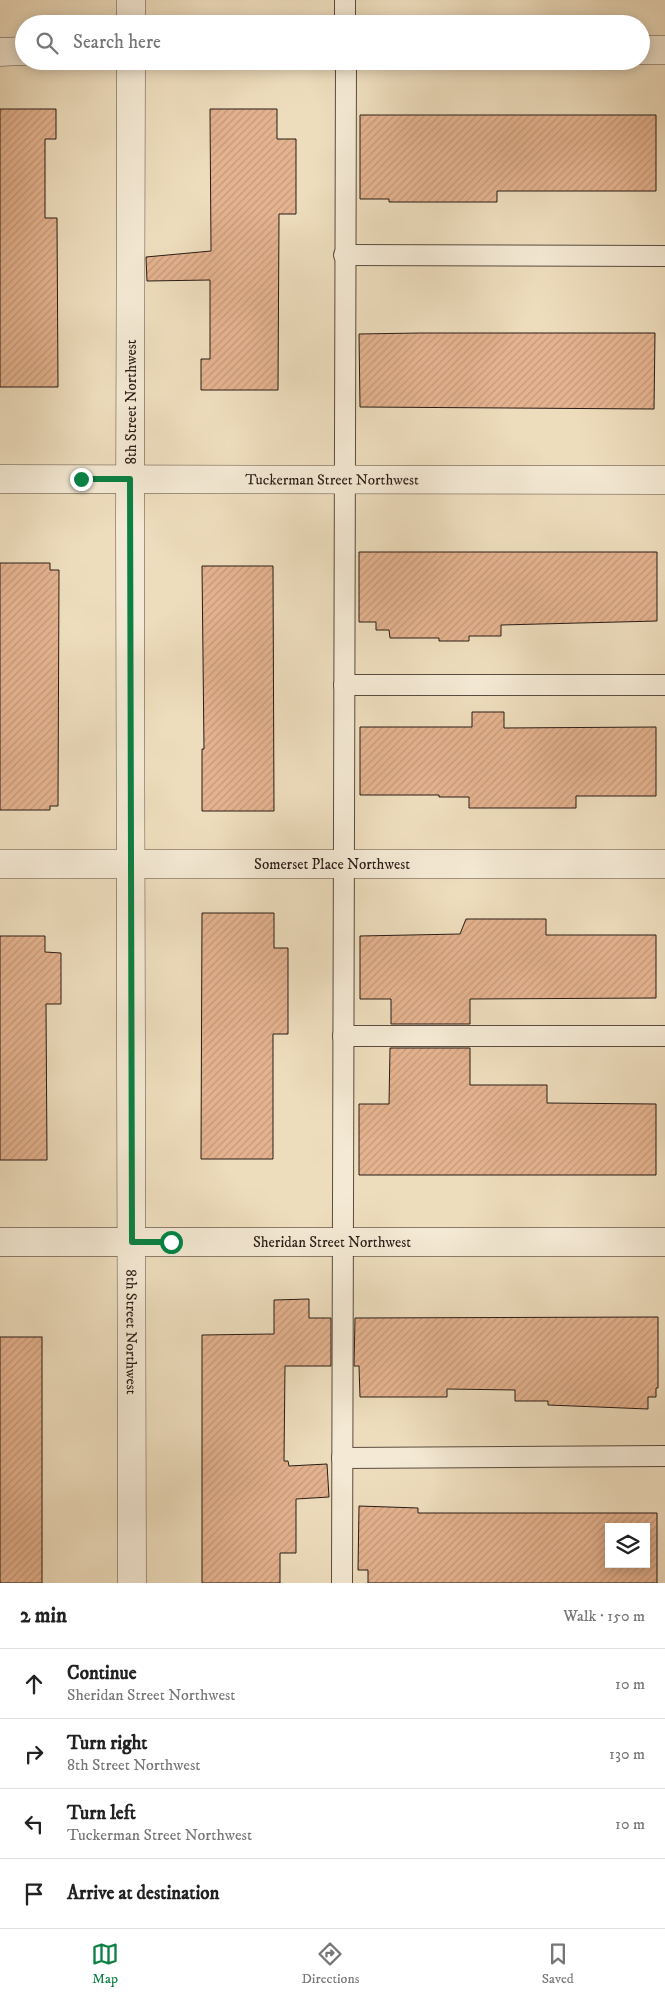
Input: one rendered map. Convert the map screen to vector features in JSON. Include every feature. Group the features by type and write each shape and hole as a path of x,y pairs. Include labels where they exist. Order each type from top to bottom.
{"street":[{"path":"131,0 131,15"},
{"path":"650,50 665,50"},
{"path":"0,52 15,52"},
{"name":"8th Street Northwest","path":"131,70 132,1583"},
{"name":"Tuckerman Street Northwest","path":"0,479 665,480"},
{"name":"Somerset Place Northwest","path":"0,864 665,864"},
{"name":"Sheridan Street Northwest","path":"0,1242 665,1242"}],"lane":[{"path":"345,0 345,15"},
{"path":"342,1583 346,70"},
{"path":"344,255 665,256"},
{"path":"344,685 665,685"},
{"path":"343,1036 665,1036"},
{"path":"342,1458 665,1456"}],"building":[{"path":"0,109 56,109 56,139 45,139 45,218 57,218 58,387 0,387"},
{"path":"210,109 277,109 277,139 296,139 296,214 279,214 278,390 201,390 201,359 210,359 210,280 147,281 146,257 211,251"},
{"path":"360,115 656,115 656,191 497,191 497,202 389,202 389,199 360,199"},
{"path":"655,333 654,409 360,407 359,334"},
{"path":"359,552 657,552 657,621 501,625 501,636 469,636 469,641 439,641 439,638 390,638 389,630 376,630 376,622 359,622"},
{"path":"0,563 50,563 50,570 59,570 58,806 50,806 50,810 0,810"},
{"path":"202,566 273,566 274,811 202,811 202,749 204,749"},
{"path":"472,712 504,712 504,728 656,727 656,796 576,796 576,808 469,808 469,797 360,795 360,727 472,727"},
{"path":"202,913 274,913 274,948 288,948 288,1034 273,1034 273,1159 201,1159"},
{"path":"466,919 546,919 546,935 656,935 656,998 470,999 470,1024 391,1024 391,999 360,999 360,936 460,934"},
{"path":"0,936 45,936 45,952 61,953 61,1004 46,1004 47,1160 0,1160"},
{"path":"390,1048 470,1048 470,1085 547,1085 547,1103 656,1104 656,1175 359,1175 359,1104 389,1104"},
{"path":"309,1299 309,1318 331,1318 331,1366 285,1366 284,1461 288,1461 289,1466 327,1464 329,1497 296,1499 296,1553 280,1553 280,1583 202,1583 202,1335 274,1334 274,1300"},
{"path":"658,1317 658,1388 656,1388 656,1397 648,1397 648,1409 548,1405 548,1401 515,1401 515,1390 447,1389 447,1397 360,1397 359,1366 354,1366 355,1318"},
{"path":"0,1337 42,1337 42,1583 0,1583"},
{"path":"359,1506 418,1508 418,1513 657,1513 657,1583 368,1583 368,1570 358,1570"}],"route":[{"path":"81,479 130,479 132,1242 171,1242"}]}
